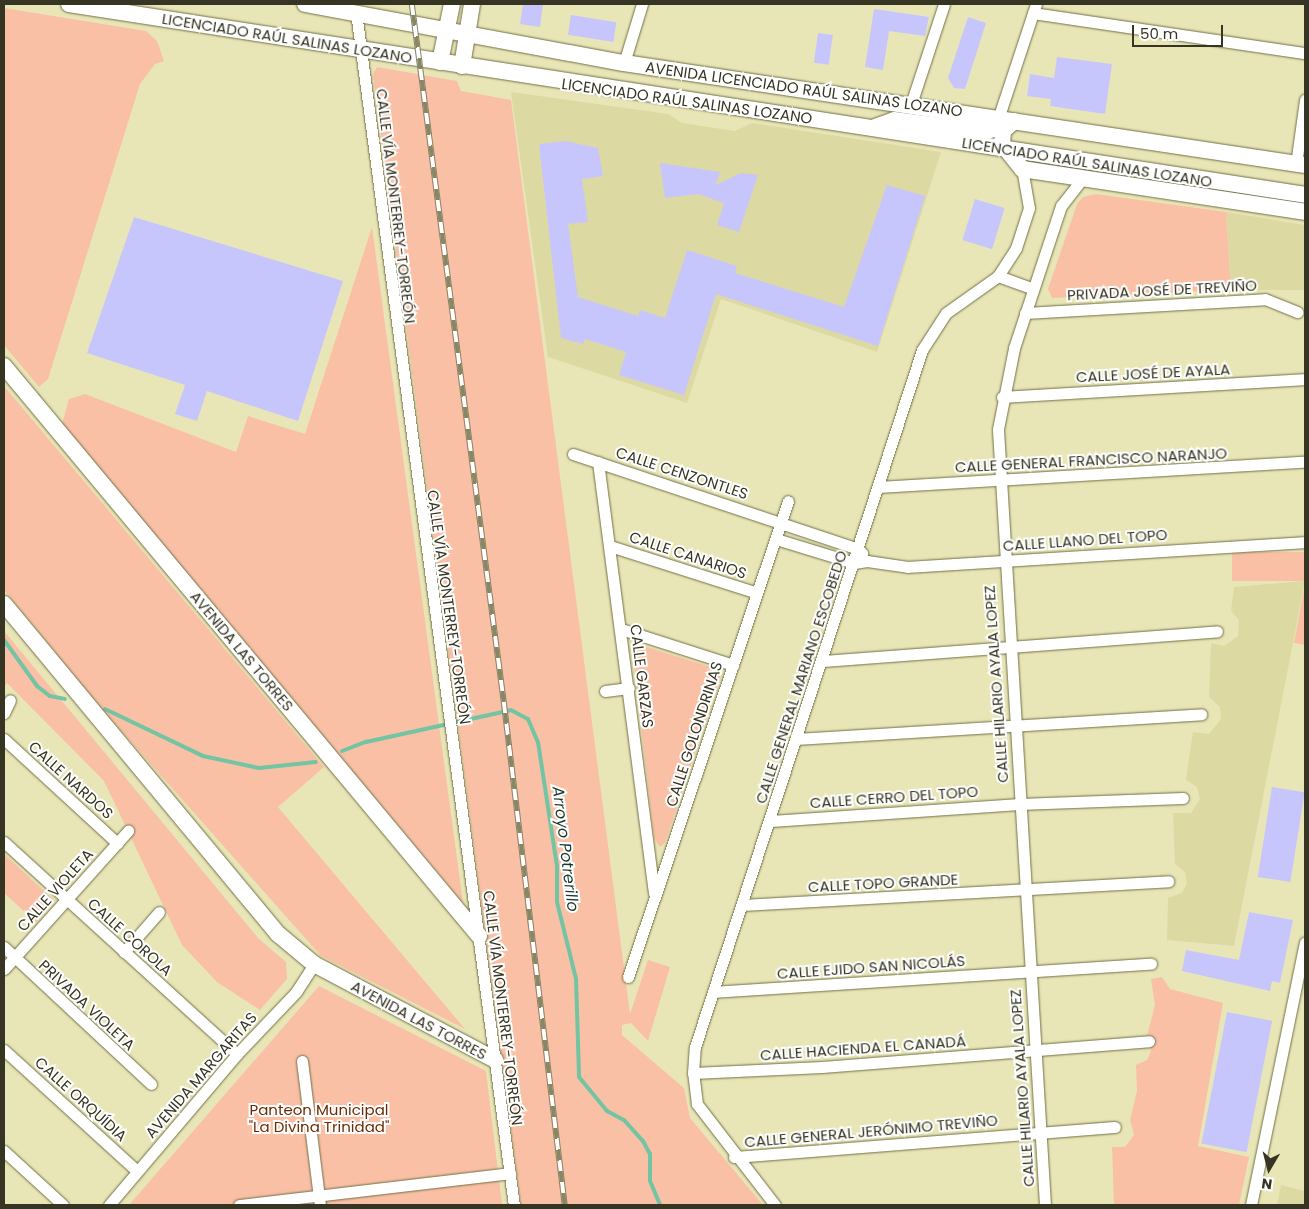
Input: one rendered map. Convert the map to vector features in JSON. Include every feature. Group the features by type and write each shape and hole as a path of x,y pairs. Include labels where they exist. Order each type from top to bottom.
{"main road":[{"name":"LICENCIADO RAÚL SALINAS LOZANO","path":"68,4 1305,194"},
{"name":"AVENIDA LICENCIADO RAÚL SALINAS LOZANO","path":"306,4 446,28 624,63 910,104 1301,165"},
{"path":"440,62 452,4"},
{"path":"462,66 472,4"},
{"path":"873,128 894,120 985,132 994,129 1006,120"},
{"path":"1006,120 1003,131 1005,149 1022,170 1305,212"},
{"name":"AVENIDA LAS TORRES","path":"4,366 479,936"},
{"name":"AVENIDA LAS TORRES","path":"4,604 222,871 278,934 314,964 495,1060"}],"street":[{"path":"624,63 642,4"},
{"path":"910,104 944,4"},
{"path":"1006,120 1035,8 1305,53"},
{"name":"CALLE VÍA MONTERREY-TORREÓN","path":"356,12 362,49 378,195 514,1205"},
{"path":"1301,165 1305,100"},
{"name":"CALLE GENERAL MARIANO ESCOBEDO","path":"775,1205 734,1157 697,1104 693,1073 696,1047 929,336 946,313 998,276 1016,248 1029,208 1022,170"},
{"name":"CALLE HILARIO AYALA LOPEZ","path":"1045,1205 999,480 998,429 1002,397 1033,289 1064,198 1083,178"},
{"path":"998,276 1033,289"},
{"name":"PRIVADA JOSÉ DE TREVIÑO","path":"1025,313 1265,299 1297,312"},
{"name":"CALLE JOSÉ DE AYALA","path":"1002,397 1305,379"},
{"name":"CALLE CENZONTLES","path":"573,454 858,548"},
{"name":"CALLE GARZAS","path":"598,462 629,688 654,894"},
{"name":"CALLE GENERAL FRANCISCO NARANJO","path":"879,487 1305,462"},
{"name":"CALLE GOLONDRINAS","path":"628,977 654,894 788,501"},
{"path":"776,539 854,563"},
{"name":"CALLE LLANO DEL TOPO","path":"854,563 867,561 908,567 1305,542"},
{"name":"CALLE CANARIOS","path":"610,546 757,593"},
{"path":"858,548 867,561"},
{"path":"621,629 733,665"},
{"path":"822,661 1217,631"},
{"path":"605,691 629,688"},
{"path":"4,713 10,700"},
{"path":"797,739 1201,714"},
{"name":"CALLE NARDOS","path":"4,739 117,843"},
{"name":"CALLE CERRO DEL TOPO","path":"771,821 1019,804 1183,798"},
{"name":"CALLE VIOLETA","path":"4,969 128,831"},
{"name":"CALLE COROLA","path":"4,842 237,1054"},
{"name":"CALLE TOPO GRANDE","path":"743,905 1025,891 1168,881"},
{"path":"124,952 158,912"},
{"path":"1251,1205 1305,942"},
{"name":"PRIVADA VIOLETA","path":"4,947 151,1084"},
{"name":"AVENIDA MARGARITAS","path":"109,1205 237,1054 296,992 314,964"},
{"name":"CALLE EJIDO SAN NICOLÁS","path":"713,992 1151,964"},
{"name":"CALLE HACIENDA EL CANADÁ","path":"693,1073 1036,1052 1149,1041"},
{"name":"CALLE ORQUÍDIA","path":"4,1050 137,1171"},
{"path":"302,1061 319,1201"},
{"name":"CALLE GENERAL JERÓNIMO TREVIÑO","path":"734,1157 1040,1131 1115,1127"},
{"path":"4,1151 63,1205"},
{"path":"239,1205 319,1201 510,1173"}],"shaded area":[{"path":"511,92 668,114 682,123 735,131 752,123 941,152 877,352 721,299 687,403 548,357"},
{"path":"1226,212 1305,225 1305,290 1231,290"},
{"path":"1305,581 1234,946 1167,940 1168,898 1182,893 1187,883 1185,872 1175,864 1173,813 1191,813 1200,799 1197,787 1186,780 1193,732 1209,734 1221,719 1220,707 1209,697 1211,643 1224,646 1238,636 1239,620 1231,611 1234,587"},
{"path":"1281,1185 1305,1191 1305,1205 1277,1205"}],"green space":[{"path":"4,8 146,31 157,41 164,61 155,64 140,84 48,379 39,387 4,345"},
{"path":"377,67 457,81 461,91 511,100 630,1014 648,960 670,967 648,1041 631,1023 622,1025 622,1035 684,1088 690,1118 763,1205 521,1205 373,74"},
{"path":"1096,194 1226,212 1231,290 1052,298 1048,289 1077,204 1083,197"},
{"path":"372,227 463,903 62,424 69,399 85,394 236,452 248,416 305,434"},
{"path":"4,386 324,767 278,807 465,1029 321,956 101,708 4,590"},
{"path":"1232,552 1305,552 1305,581 1232,581"},
{"path":"1305,584 1305,645 1294,643"},
{"path":"4,631 259,939 286,962 287,979 260,1010 217,982 182,945 104,781 7,683 4,688"},
{"path":"637,644 717,669 721,674 665,843 660,847 654,838 632,648"},
{"path":"4,854 55,901 36,922 4,893"},
{"path":"1162,977 1170,989 1223,1003 1198,1146 1249,1157 1239,1205 1114,1205 1112,1147 1125,1147 1134,1135 1130,1120 1137,1091 1136,1065 1147,1060 1151,1051 1147,1036 1155,1005 1151,979"},
{"name":"Panteon Municipal \"La Divina Trinidad\"","path":"319,986 486,1071 502,1205 129,1205"}],"building":[{"path":"523,4 543,4 540,27 520,24"},
{"path":"874,9 929,17 925,36 889,31 883,70 865,67"},
{"path":"571,15 616,22 613,42 568,35"},
{"path":"968,17 986,23 965,89 954,88 948,78"},
{"path":"818,33 833,35 829,65 814,63"},
{"path":"1057,57 1112,64 1105,114 1050,106 1051,99 1027,96 1030,74 1054,78"},
{"path":"565,141 598,148 603,176 582,179 588,222 568,224 578,297 638,316 640,310 665,318 687,250 737,266 735,273 844,307 887,185 925,196 878,346 716,294 684,395 619,375 626,352 585,339 583,344 561,338 539,144"},
{"path":"660,163 720,172 716,185 741,173 758,175 739,232 717,225 724,203 698,194 665,198"},
{"path":"975,199 1005,208 992,249 962,240"},
{"path":"134,217 343,281 298,421 207,391 197,421 175,414 185,385 87,353"},
{"path":"1272,787 1305,792 1290,882 1258,877"},
{"path":"1249,912 1293,920 1280,983 1272,981 1270,991 1182,971 1186,950 1239,960"},
{"path":"1227,1012 1272,1021 1247,1152 1201,1144"}],"waterway":[{"name":"Arroyo Potrerillo","path":"4,640 37,686 50,696 65,699"},
{"name":"Arroyo Potrerillo","path":"105,709 203,756 259,768 316,762"},
{"name":"Arroyo Potrerillo","path":"342,751 366,742 511,710 528,719 538,742 557,866 557,902 576,979 579,1077 607,1111 624,1120 643,1141 650,1154 650,1181 660,1205"}],"railway":[{"path":"412,4 504,702 565,1205"}]}
